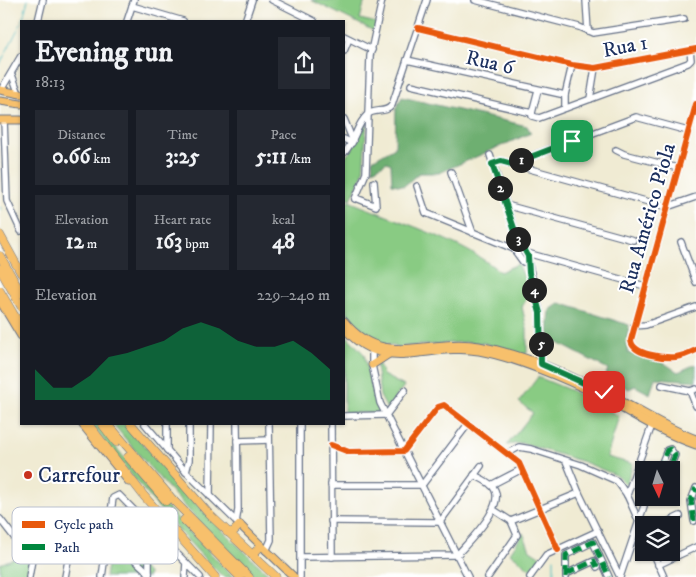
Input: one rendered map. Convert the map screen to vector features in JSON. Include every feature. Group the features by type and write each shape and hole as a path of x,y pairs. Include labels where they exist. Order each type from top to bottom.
{"highway":[{"path":"0,235 20,271"},
{"path":"0,256 20,291"},
{"path":"0,269 20,304"},
{"path":"0,291 20,325"},
{"path":"89,425 154,507"},
{"path":"103,425 154,488 172,507"},
{"path":"109,425 174,501 248,577"},
{"path":"132,425 175,477 227,532 276,577"},
{"path":"178,513 240,577"},
{"path":"227,532 233,532 238,524"},
{"path":"178,534 215,577"},
{"path":"183,540 220,577"},
{"path":"252,555 264,549"}],"main road":[{"path":"0,90 20,94"},
{"path":"0,100 20,104"},
{"path":"2,120 20,120"},
{"path":"0,301 20,334"},
{"path":"345,325 353,340 390,354 410,355 465,349 496,356 534,369 577,384 652,425 696,445"},
{"path":"371,348 396,349 466,344 502,351 574,377 624,402 660,423 696,439"},
{"path":"372,365 390,354"},
{"path":"534,369 540,368 541,364"},
{"path":"612,403 614,401 624,402"},
{"path":"83,425 122,474 144,496"},
{"path":"238,524 294,577"}],"street":[{"path":"38,20 43,0"},
{"path":"245,20 252,0"},
{"path":"272,0 312,20"},
{"path":"374,182 376,206 355,199 366,174 372,50 382,0"},
{"path":"345,151 369,112 390,108 427,0"},
{"path":"475,0 598,33 684,19"},
{"path":"586,0 588,31"},
{"path":"127,20 133,3 180,20"},
{"name":"Rua 1","path":"418,28 572,65 595,68 693,50"},
{"path":"346,38 372,50"},
{"path":"411,85 532,113 532,116 539,118 688,63 691,60 693,50"},
{"path":"0,90 12,74 20,58"},
{"name":"Rua 6","path":"407,60 565,95"},
{"path":"565,108 565,95 572,65"},
{"path":"590,99 595,68"},
{"path":"12,74 20,94"},
{"path":"532,113 538,90"},
{"name":"Rua Américo Piola","path":"696,104 630,340 634,350 654,354 679,357 696,350"},
{"path":"512,164 636,117 688,131"},
{"path":"2,120 7,201 9,210 20,229"},
{"path":"345,122 352,142"},
{"path":"345,139 352,142"},
{"path":"616,150 624,154 678,168"},
{"path":"490,155 516,234 526,257 540,313 541,364"},
{"path":"492,164 501,161 667,207 696,197"},
{"path":"452,172 474,233"},
{"path":"417,186 426,212 515,248 526,257 539,256 645,286"},
{"path":"506,205 633,240"},
{"path":"515,248 516,234"},
{"path":"681,242 696,282"},
{"path":"515,248 526,257"},
{"path":"634,326 646,325 696,306"},
{"path":"371,348 376,388 386,415 468,577"},
{"path":"662,384 693,390 696,406"},
{"path":"386,415 405,390"},
{"path":"404,451 438,407 442,405 508,453 522,469 558,550"},
{"path":"345,416 386,415"},
{"path":"422,485 468,424"},
{"path":"146,425 186,472 238,524"},
{"path":"167,425 167,450"},
{"path":"186,472 189,460 189,425"},
{"path":"210,496 211,425"},
{"path":"237,425 238,524"},
{"path":"264,549 271,540 269,425"},
{"path":"300,425 300,577"},
{"path":"331,425 332,557"},
{"path":"627,495 652,425"},
{"path":"237,440 268,440"},
{"path":"332,445 349,452 404,451"},
{"path":"508,453 514,448 524,448 614,479 627,495 636,516"},
{"path":"664,461 670,449 675,452 672,461"},
{"path":"566,461 579,493 620,577"},
{"path":"440,522 481,466"},
{"path":"491,485 522,469"},
{"path":"301,558 457,555 494,510 497,496 491,485 474,476"},
{"path":"331,485 422,485"},
{"path":"694,520 692,501 696,488"},
{"path":"511,521 579,493"},
{"path":"113,507 115,496 122,497 131,507"},
{"path":"640,516 644,506"},
{"path":"488,577 517,535 511,521 494,510"},
{"path":"0,519 12,534"},
{"path":"331,521 440,522"},
{"path":"530,577 546,555 598,531"},
{"path":"620,577 635,532"},
{"path":"597,567 594,561 566,575 566,555 593,542 609,577"},
{"path":"658,564 696,546"},
{"path":"178,555 200,577"},
{"path":"656,561 664,577"},
{"path":"185,577 186,563"},
{"path":"29,577 30,564"},
{"path":"65,577 67,564"},
{"path":"102,577 104,564"},
{"path":"138,564 149,575"}],"green space":[{"path":"311,0 365,0 360,19 377,23 374,31"},
{"path":"402,97 527,126 531,133 439,173 419,173 404,186 392,184 391,164 387,162 373,170 372,160 395,147 396,108"},
{"path":"367,119 363,173 351,199 345,196 345,157 350,152"},
{"path":"345,199 447,240 485,260 500,272 518,264 531,291 522,307 527,329 527,353 521,355 484,343 466,342 398,347 376,342 348,314 345,308"},
{"path":"560,303 629,325 626,344 628,353 664,363 678,372 696,364 696,381 655,378 650,394 635,386 629,389 605,377 608,369 552,340 548,332 550,310"},
{"path":"345,334 364,354 374,397 381,413 345,413"},
{"path":"379,364 383,375 404,386 387,409 380,396 376,365"},
{"path":"538,377 572,391 619,416 607,457 633,464 626,485 618,476 584,462 521,443 507,445 533,413 519,402"},
{"path":"92,425 98,425 167,507 158,507"},
{"path":"114,425 128,425 196,504 272,577 255,577 182,503"},
{"path":"178,519 234,577 223,577 178,530"},
{"path":"523,533 530,550 541,557 531,570 510,553"},
{"path":"12,559 12,564 29,564 27,577 0,577 0,564"},
{"path":"107,564 138,564 148,573 148,577 105,577"}],"waterway":[{"path":"22,20 28,0"},
{"path":"0,64 20,25"},
{"path":"554,558 554,577"}],"marked path":[{"path":"663,461 667,450 670,449 675,455 673,461"},
{"path":"694,521 691,501 696,488"},
{"path":"566,577 566,555 593,542 609,577"},
{"path":"566,574 594,561 597,567"}],"cycle path":[{"path":"418,28 572,65 595,68 696,49"},
{"path":"696,104 631,340 637,349 657,356 676,357 696,350"},
{"path":"331,445 349,452 404,451 438,407 444,405 519,463 558,550"}],"place":[{"name":"Carrefour","path":"28,475"}],"route":[{"path":"572,141 512,164 501,161 492,164 516,234 523,250 529,257 529,273 540,313 541,364 574,377 604,392"}]}
